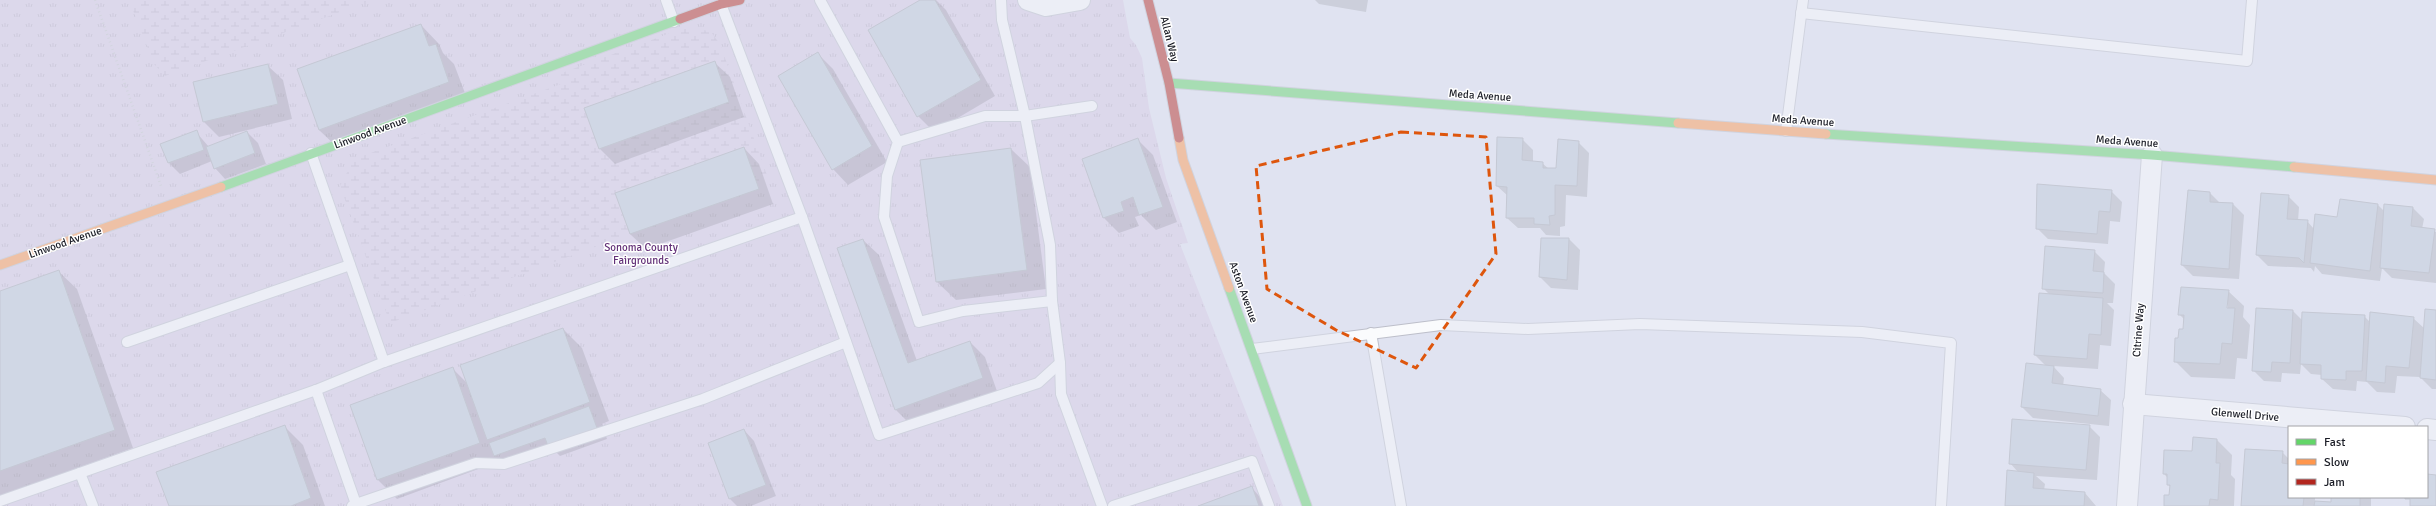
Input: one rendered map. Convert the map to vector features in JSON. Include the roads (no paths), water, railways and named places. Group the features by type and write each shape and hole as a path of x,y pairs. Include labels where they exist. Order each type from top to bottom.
{"street":[{"name":"Linwood Avenue","path":"0,265 168,207 311,153 721,4 740,0"},
{"path":"1028,0 1046,6 1080,0"},
{"name":"Allan Way","path":"1148,0 1169,83"},
{"name":"Meda Avenue","path":"1169,83 1786,131 2152,154 2436,180"},
{"name":"Aston Avenue","path":"1169,83 1183,160 1307,506"},
{"name":"Citrine Way","path":"2127,506 2133,404 2152,154"},
{"name":"Glenwell Drive","path":"2133,404 2393,426"}],"lane":[{"path":"666,0 674,22"},
{"path":"820,0 898,142 887,176 884,218 919,322 963,311 1052,301"},
{"path":"1001,0 1002,20 1025,116 1050,245 1052,301 1060,363 1061,394 1102,506"},
{"path":"1786,131 1803,0"},
{"path":"1801,13 2247,60 2252,0"},
{"path":"721,4 802,217 879,436 1038,383 1060,363"},
{"path":"898,142 985,116 1025,116 1092,106"},
{"path":"311,153 384,362"},
{"path":"0,501 316,390 384,362 802,217"},
{"path":"127,342 350,265"},
{"path":"1252,349 1441,325 1528,329 1640,324 1862,332 1951,343 1941,506"},
{"path":"1371,333 1401,506"},
{"path":"316,390 354,505 476,463 504,464 688,404 846,342"},
{"path":"1113,506 1252,461 1269,506"},
{"path":"80,473 93,506"}],"park label":[{"name":"Sonoma County Fairgrounds","path":"641,253"}]}
